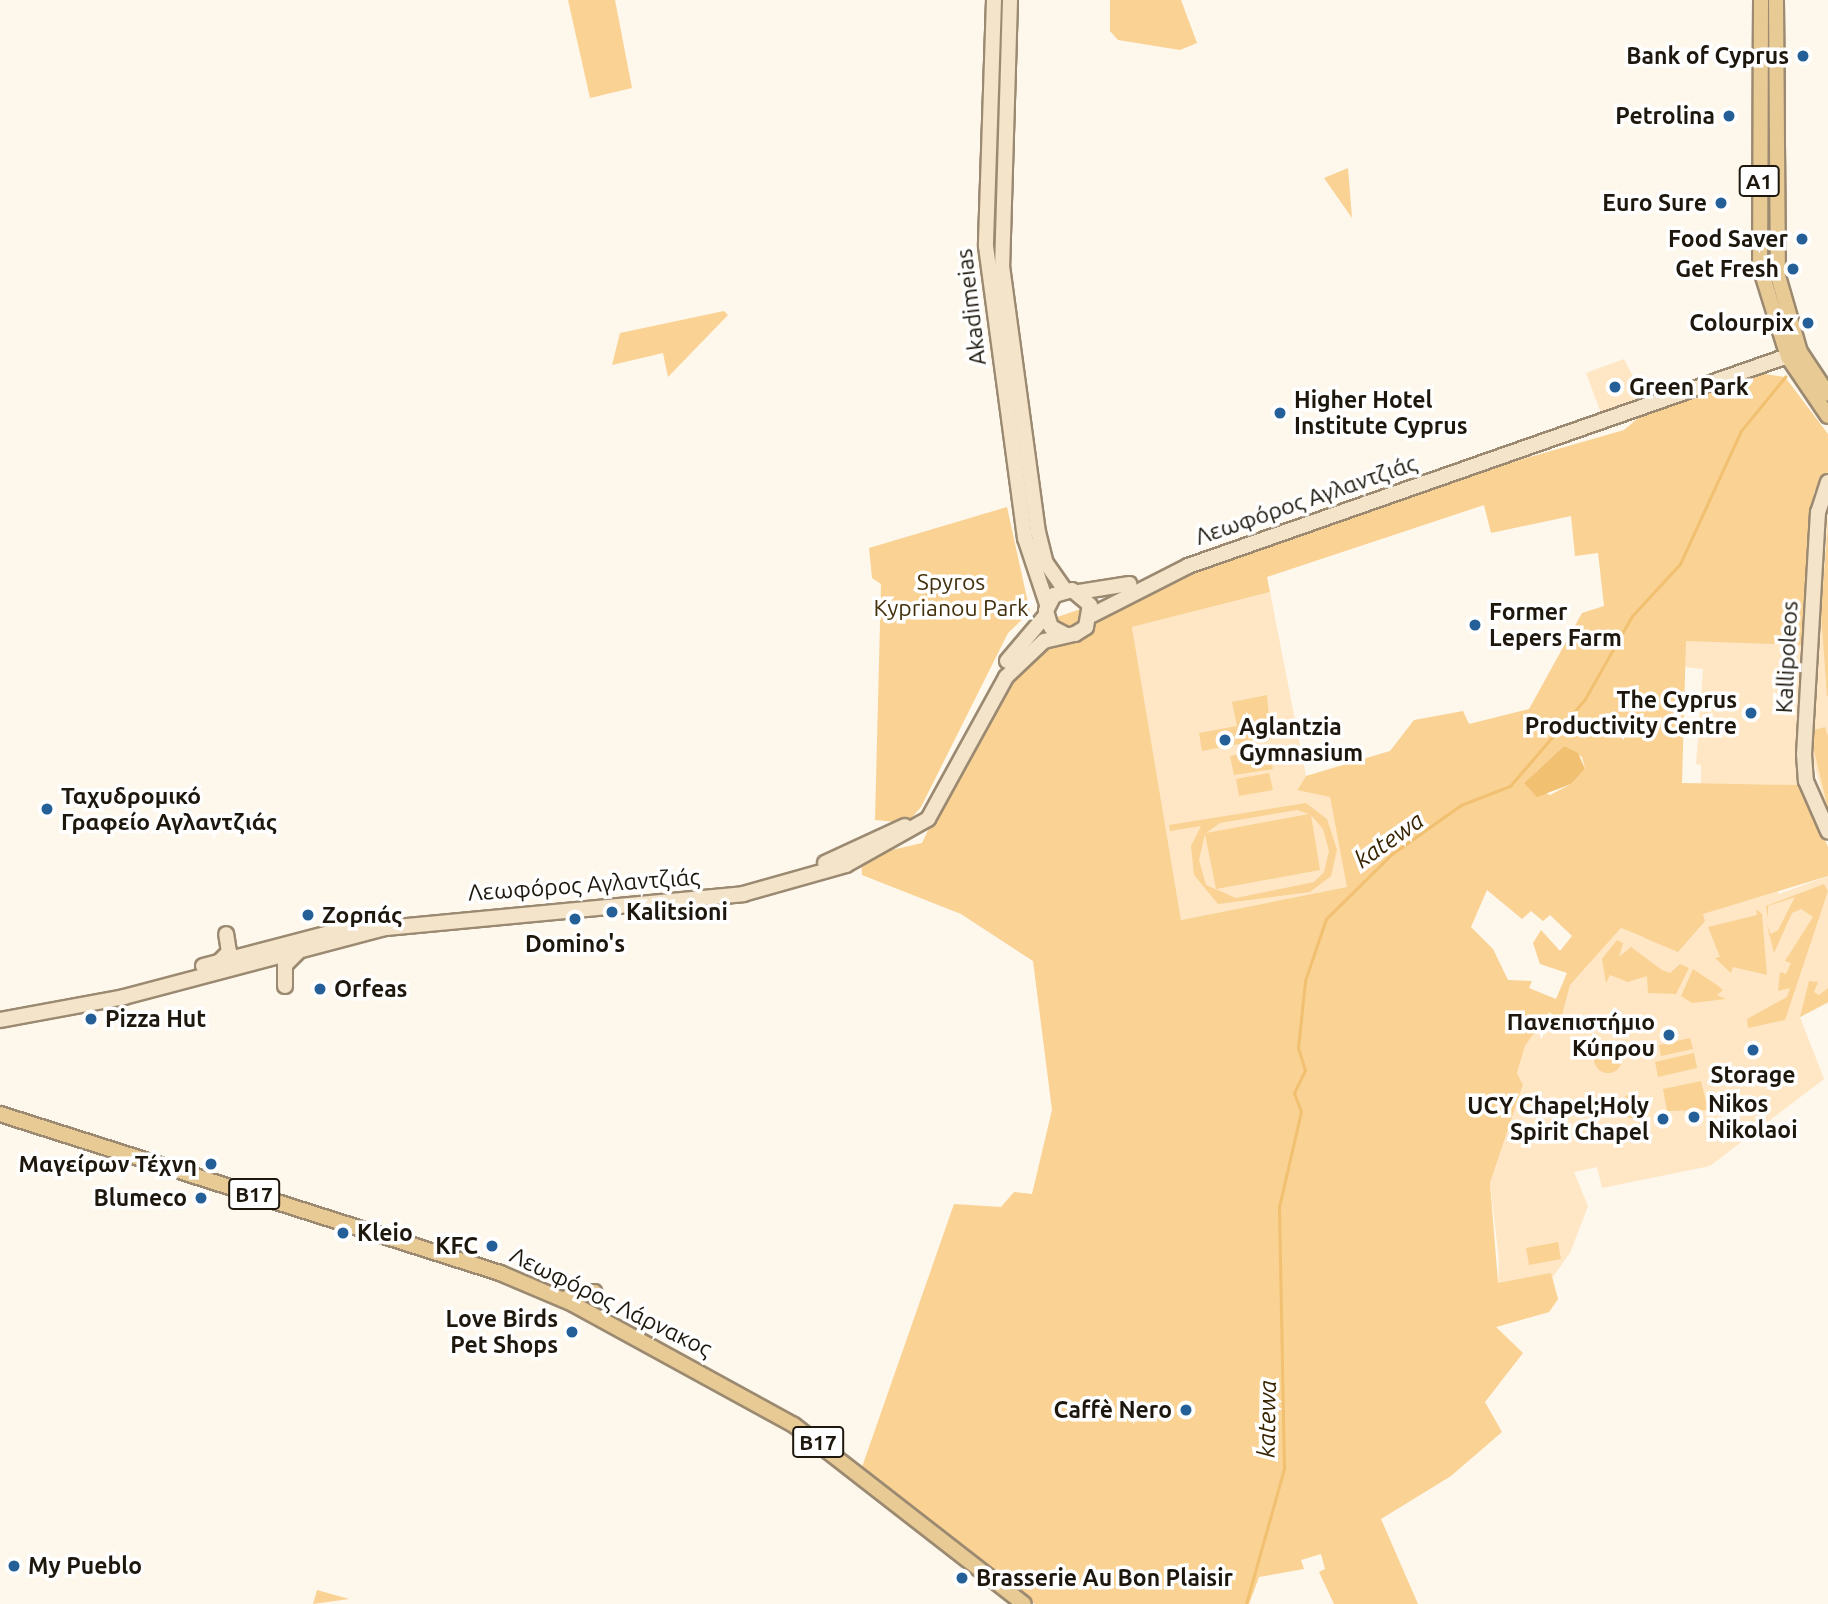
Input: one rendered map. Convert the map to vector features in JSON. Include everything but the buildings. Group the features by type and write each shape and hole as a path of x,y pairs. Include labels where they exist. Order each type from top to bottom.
{"main road":[{"name":"Akadimeias","path":"994,0 987,258 1025,538 1047,610"},
{"name":"Akadimeias","path":"1010,0 1003,275 1038,532 1046,563 1092,615"},
{"name":"A1","path":"1761,0 1759,251 1794,354 1828,416"},
{"name":"A1","path":"1776,0 1774,250 1794,354 1828,394"},
{"name":"Λεωφόρος Αγλαντζιάς","path":"0,1010 123,988 317,933 417,915 752,886 852,852 923,811 1002,667 1047,610 1072,591 1145,582 1794,354"},
{"name":"Kallipoleos","path":"1828,482 1818,521 1804,754 1810,794 1828,831"},
{"name":"Λεωφόρος Αγλαντζιάς","path":"0,1020 124,997 303,949 427,921 743,894 859,861 928,819 1006,677 1044,641 1083,630 1092,615 1145,582"},
{"path":"1047,610 1066,635"},
{"path":"220,961 229,952 226,934"},
{"path":"285,986 288,959 303,949"},
{"name":"Λεωφόρος Λάρνακος","path":"0,1114 500,1273 558,1297 794,1425 1024,1604"},
{"path":"558,1297 594,1292"}],"shaded area":[{"name":"Green Park","path":"1624,359 1645,400 1602,416 1586,373"},
{"path":"1828,510 1828,816 1811,753"},
{"name":"Aglantzia Gymnasium","path":"1270,592 1306,776 1297,789 1330,797 1348,887 1181,920 1132,627"},
{"name":"The Cyprus Productivity Centre","path":"1685,640 1804,645 1801,785 1701,784 1701,765 1696,764 1703,669 1685,667"},
{"path":"1564,746 1578,753 1585,769 1571,784 1537,797 1524,783"},
{"name":"Πανεπιστήμιο Κύπρου","path":"1828,876 1828,1003 1800,1017 1824,1079 1710,1166 1602,1188 1597,1167 1574,1172 1588,1206 1570,1253 1552,1278 1558,1299 1549,1312 1496,1327 1499,1260 1490,1183 1523,1086 1517,1073 1525,1046 1549,1012 1561,1018 1570,985 1621,928 1643,938 1704,921 1703,914 1732,900 1777,889 1779,894"}],"green space":[{"path":"568,0 615,0 632,88 590,98"},
{"path":"1110,0 1181,0 1197,43 1180,50 1118,40 1110,31"},
{"path":"1348,168 1352,218 1324,178"},
{"path":"724,311 728,315 668,377 663,353 612,365 620,333"},
{"path":"1743,371 1785,377 1828,434 1828,472 1814,492 1804,645 1686,641 1682,783 1801,785 1828,847 1828,876 1703,914 1705,921 1678,952 1621,928 1570,985 1561,1019 1549,1012 1525,1046 1517,1073 1523,1085 1490,1183 1498,1283 1551,1273 1558,1299 1549,1312 1496,1327 1523,1353 1485,1402 1502,1432 1451,1476 1381,1519 1418,1604 1334,1604 1319,1572 1325,1569 1321,1554 1301,1560 1304,1569 1259,1577 1249,1604 1035,1604 862,1467 954,1204 1001,1207 1014,1192 1032,1194 1052,1110 1033,961 961,914 862,875 861,857 922,843 1009,660 1037,624 1485,470 1624,430 1643,414","holes":["1484,505 1491,533 1571,516 1575,556 1598,553 1604,606 1582,613 1529,709 1469,724 1463,711 1414,720 1390,751 1306,776 1297,790 1330,797 1347,887 1181,920 1132,627 1270,592 1267,577","1564,746 1582,757 1585,769 1571,784 1550,795 1524,783","1487,890 1522,919 1531,911 1543,921 1550,915 1572,936 1560,951 1541,930 1533,943 1540,964 1567,973 1556,999 1529,988 1532,981 1508,980 1493,949 1471,927"]},
{"name":"Spyros Kyprianou Park","path":"1007,507 1030,612 1008,633 921,807 907,823 875,820 881,584 872,578 869,548"},
{"path":"1828,525 1828,696 1827,696 1821,614"},
{"path":"1267,695 1271,738 1202,751 1199,733 1237,726 1232,702"},
{"path":"1825,727 1828,736 1828,809 1812,742 1814,730"},
{"path":"1269,749 1273,769 1234,775 1230,756"},
{"path":"1269,773 1273,790 1239,796 1236,779"},
{"path":"1306,803 1327,819 1337,850 1331,876 1310,892 1218,904 1194,875 1191,846 1201,826 1170,831 1169,825","holes":["1297,810 1309,814 1206,833 1220,823","1311,815 1323,829 1329,851 1324,872 1314,882 1236,898 1206,885 1199,860 1205,834 1216,889 1320,870"]},
{"path":"1824,884 1828,891 1785,1020 1748,1028 1747,1019 1787,997 1790,988 1778,991 1780,972 1786,974 1791,963 1785,961 1813,917 1801,909 1792,913 1774,953 1767,925 1771,934 1778,930 1795,897 1768,906 1768,918 1766,906"},
{"path":"1756,909 1762,914 1767,975 1733,967 1731,973 1715,958 1720,957 1708,927 1757,915"},
{"path":"1617,940 1623,943 1619,957 1631,947 1670,973 1680,964 1689,968 1676,994 1648,993 1647,976 1628,982 1610,975 1606,983 1602,959"},
{"path":"1693,969 1723,990 1717,995 1726,999 1692,1003 1681,996"},
{"path":"1809,981 1818,982 1814,992 1819,995 1828,988 1828,1002 1800,1017"},
{"path":"1690,1038 1693,1049 1661,1056 1659,1045"},
{"path":"1608,1045 1618,1049 1622,1059 1618,1069 1608,1073 1598,1069 1594,1059 1598,1049"},
{"path":"1694,1053 1697,1068 1658,1077 1655,1062"},
{"path":"1701,1081 1708,1110 1667,1111 1663,1089"},
{"path":"1632,1094 1643,1101 1644,1106 1637,1117 1632,1118 1621,1111 1620,1106 1627,1095"},
{"path":"1558,1242 1561,1259 1529,1265 1526,1248"},
{"path":"317,1590 349,1599 313,1604"}],"waterway":[{"name":"katewa","path":"1246,1604 1284,1469 1279,1207 1301,1112 1294,1093 1305,1070 1298,1048 1305,981 1326,919 1392,854 1461,805 1510,786 1585,699 1632,616 1680,564 1741,431 1785,377"}],"place":[{"name":"Bank of Cyprus","path":"1803,56"},
{"name":"Petrolina","path":"1729,116"},
{"name":"Euro Sure","path":"1721,203"},
{"name":"Food Saver","path":"1802,239"},
{"name":"Get Fresh","path":"1793,269"},
{"name":"Colourpix","path":"1808,323"},
{"name":"Green Park","path":"1615,387"},
{"name":"Higher Hotel Institute Cyprus","path":"1280,413"},
{"name":"Former Lepers Farm","path":"1475,625"},
{"name":"The Cyprus Productivity Centre","path":"1751,713"},
{"name":"Aglantzia Gymnasium","path":"1225,740"},
{"name":"Ταχυδρομικό Γραφείο Αγλαντζιάς","path":"47,809"},
{"name":"Kalitsioni","path":"612,912"},
{"name":"Ζορπάς","path":"308,915"},
{"name":"Domino's","path":"575,919"},
{"name":"Orfeas","path":"320,989"},
{"name":"Pizza Hut","path":"91,1019"},
{"name":"Πανεπιστήμιο Κύπρου","path":"1669,1035"},
{"name":"Storage","path":"1753,1050"},
{"name":"Nikos Nikolaoi","path":"1694,1117"},
{"name":"UCY Chapel;Holy Spirit Chapel","path":"1663,1119"},
{"name":"Μαγείρων Τέχνη","path":"211,1164"},
{"name":"Blumeco","path":"201,1198"},
{"name":"Kleio","path":"343,1233"},
{"name":"KFC","path":"492,1246"},
{"name":"Love Birds Pet Shops","path":"572,1332"},
{"name":"Caffè Nero","path":"1186,1410"},
{"name":"My Pueblo","path":"14,1566"},
{"name":"Brasserie Au Bon Plaisir","path":"962,1578"}]}
